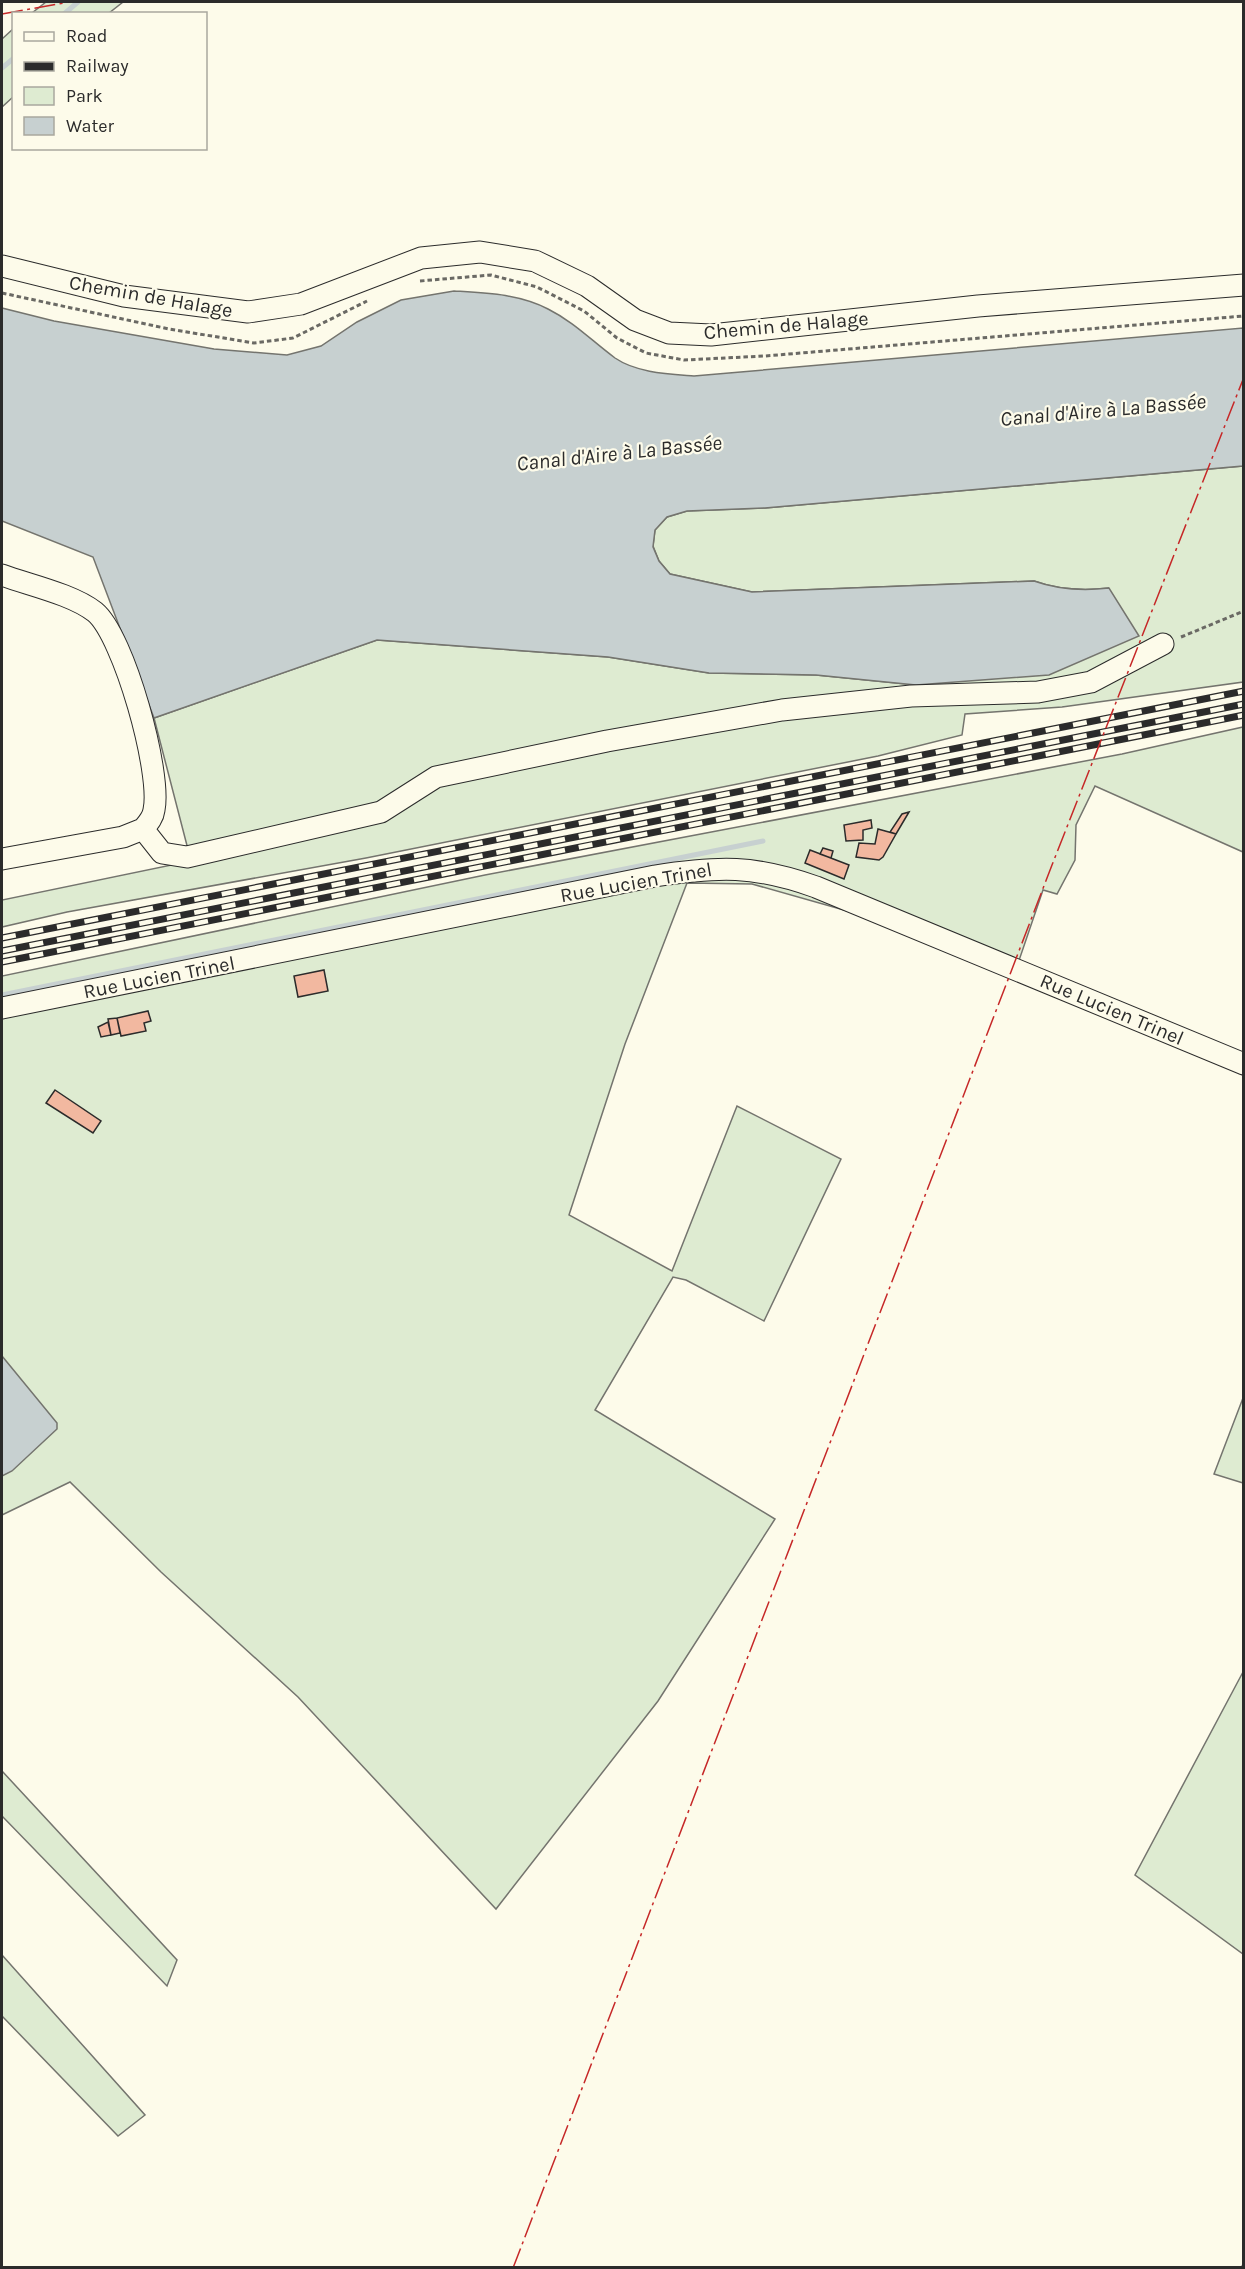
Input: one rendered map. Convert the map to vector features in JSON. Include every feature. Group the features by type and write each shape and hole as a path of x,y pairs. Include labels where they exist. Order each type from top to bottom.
{"street":[{"name":"Chemin de Halage","path":"2,266 124,296 248,312 301,304 421,258 480,252 535,261 587,286 635,320 661,330 711,335 978,306 1244,285"},
{"path":"2,575 80,603 95,613 118,646 144,730 154,781 154,812 143,829 123,837 2,859"},
{"path":"143,829 162,853 187,857 381,812 436,777 607,741 782,710 911,696 1038,692 1091,682 1163,645"},
{"name":"Rue Lucien Trinel","path":"2,1008 655,876 723,867 774,874 816,886 1244,1064"}],"path":[{"path":"1163,645 1244,611"}],"green space":[{"path":"46,2 123,2 110,12 33,12"},
{"path":"12,30 12,98 2,107 2,39"},
{"path":"1243,466 1243,682 1062,707 965,714 962,735 878,756 366,858 67,912 2,927 2,900 191,861 154,718 377,640 608,657 709,673 816,675 916,685 1109,588 1071,589 1034,581 752,592 670,574 659,561 653,546 655,530 667,517 687,511 765,508"},
{"path":"1243,727 1243,852 1095,786 1076,825 1075,860 1057,894 1043,890 1013,978 851,912 752,884 687,883 625,1044 569,1215 672,1271 737,1106 841,1159 764,1321 686,1280 673,1277 595,1410 775,1519 658,1701 496,1909 298,1697 161,1572 70,1482 2,1515 2,976 485,875 1122,754"},
{"path":"1243,1398 1244,1483 1214,1474"},
{"path":"1243,1672 1243,1954 1135,1875"},
{"path":"2,1771 177,1960 167,1986 2,1816"},
{"path":"2,1955 145,2115 118,2136 2,2016"}],"water":[{"name":"Canal d'Aire à La Bassée","path":"454,291 503,295 526,300 566,320 624,363 653,372 694,376 1243,328 1243,466 765,508 687,511 667,517 655,530 653,547 659,561 670,574 752,592 1034,581 1071,589 1109,588 1139,636 1049,675 916,685 816,675 709,673 608,657 377,640 154,718 93,557 2,521 2,308 54,321 214,349 287,355 321,346 357,322 401,300"},
{"path":"2,1356 57,1423 57,1429 12,1471 2,1476"}],"building":[{"path":"909,812 896,834 890,832 902,814"},
{"path":"871,820 872,828 863,830 863,840 846,841 844,825"},
{"path":"878,829 896,834 883,857 879,860 856,857 859,843 875,844"},
{"path":"823,848 833,851 831,858 820,854"},
{"path":"810,850 849,865 844,879 805,863"},
{"path":"324,970 328,991 298,997 294,976"},
{"path":"148,1011 151,1021 144,1023 146,1031 121,1036 117,1018"},
{"path":"117,1018 120,1033 111,1035 108,1019"},
{"path":"108,1022 111,1035 101,1037 98,1027"},
{"path":"55,1090 101,1121 93,1133 46,1103"}],"waterway":[{"path":"66,12 78,2"},
{"path":"2,68 12,60"},
{"path":"2,995 763,841"}],"railway":[{"path":"2,938 1244,691"},
{"path":"2,951 1244,704"},
{"path":"2,962 1244,715"}],"power":[{"path":"13,12 69,2"},
{"path":"2,14 12,12"},
{"path":"513,2268 1052,865 1244,377"}]}
